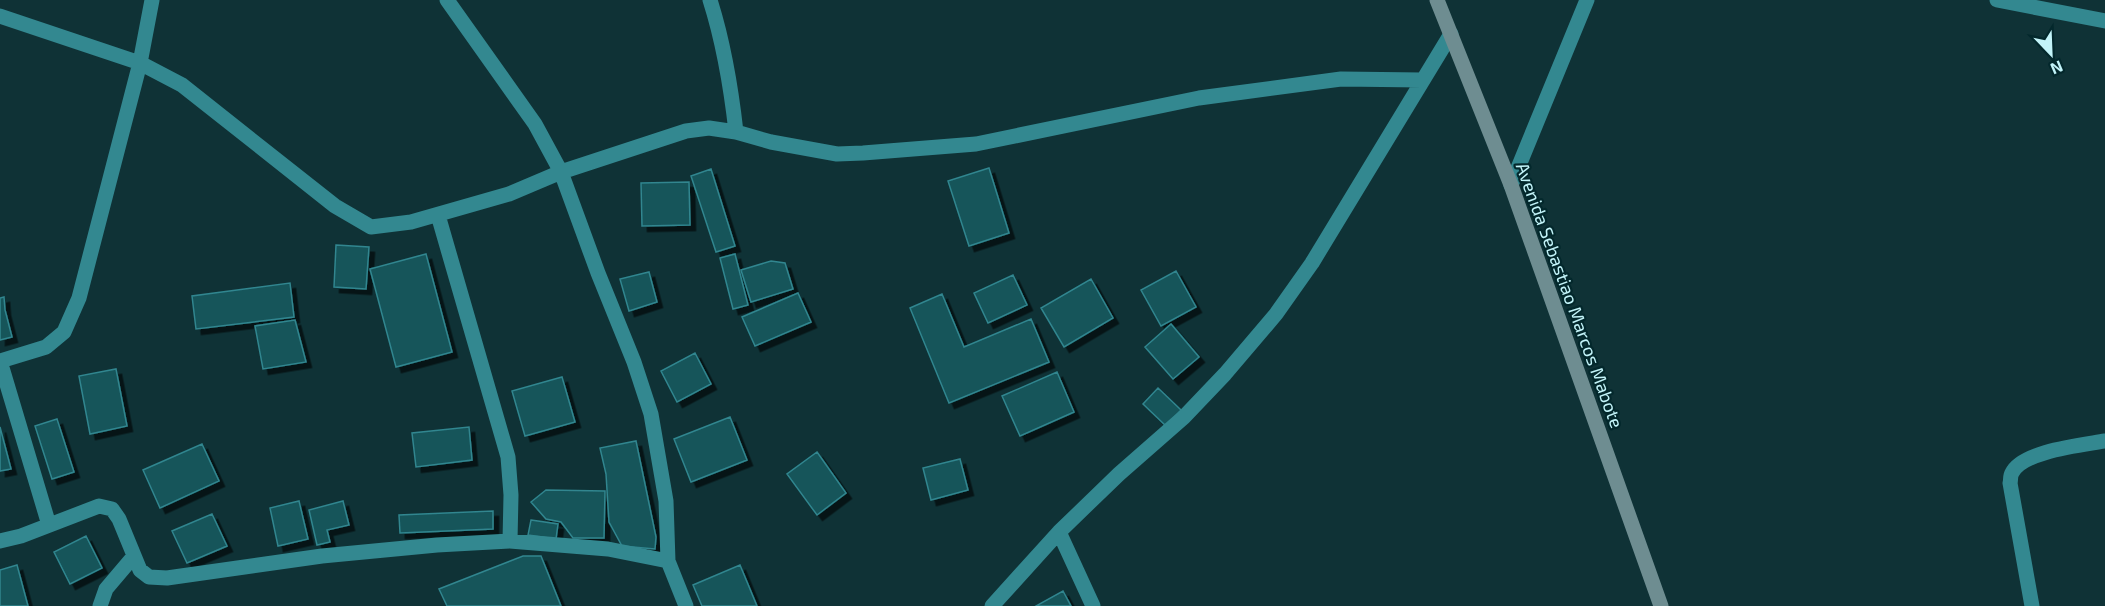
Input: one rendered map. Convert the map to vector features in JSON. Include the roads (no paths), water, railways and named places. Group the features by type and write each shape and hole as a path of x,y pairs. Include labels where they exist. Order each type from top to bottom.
{"main road":[{"name":"Avenida Sebastiao Marcos Mabote","path":"1437,0 1511,185 1661,606"}],"street":[{"path":"49,525 0,361 46,347 64,332 79,298 140,63 152,0"},
{"path":"447,0 535,124 561,172 634,362 651,414 666,501 668,561 686,606"},
{"path":"710,0 725,50 736,132"},
{"path":"1511,185 1587,0"},
{"path":"1997,0 2105,21"},
{"path":"0,16 140,63 182,85 335,206 371,227 411,222 509,194 561,172 686,131 710,128 837,154 863,153 976,144 1199,98 1329,81 1422,80"},
{"path":"992,606 1059,532 1119,474 1184,417 1225,374 1276,314 1312,263 1451,34"},
{"path":"438,214 508,457 512,495 510,541"},
{"path":"2032,606 2010,483 2012,472 2024,462 2043,452 2105,441"},
{"path":"0,541 99,506 112,509 119,519 140,570 149,577 166,578 322,556 437,545 510,541 608,549 668,561"},
{"path":"1059,532 1093,606"},
{"path":"100,606 106,589 134,556"}]}
